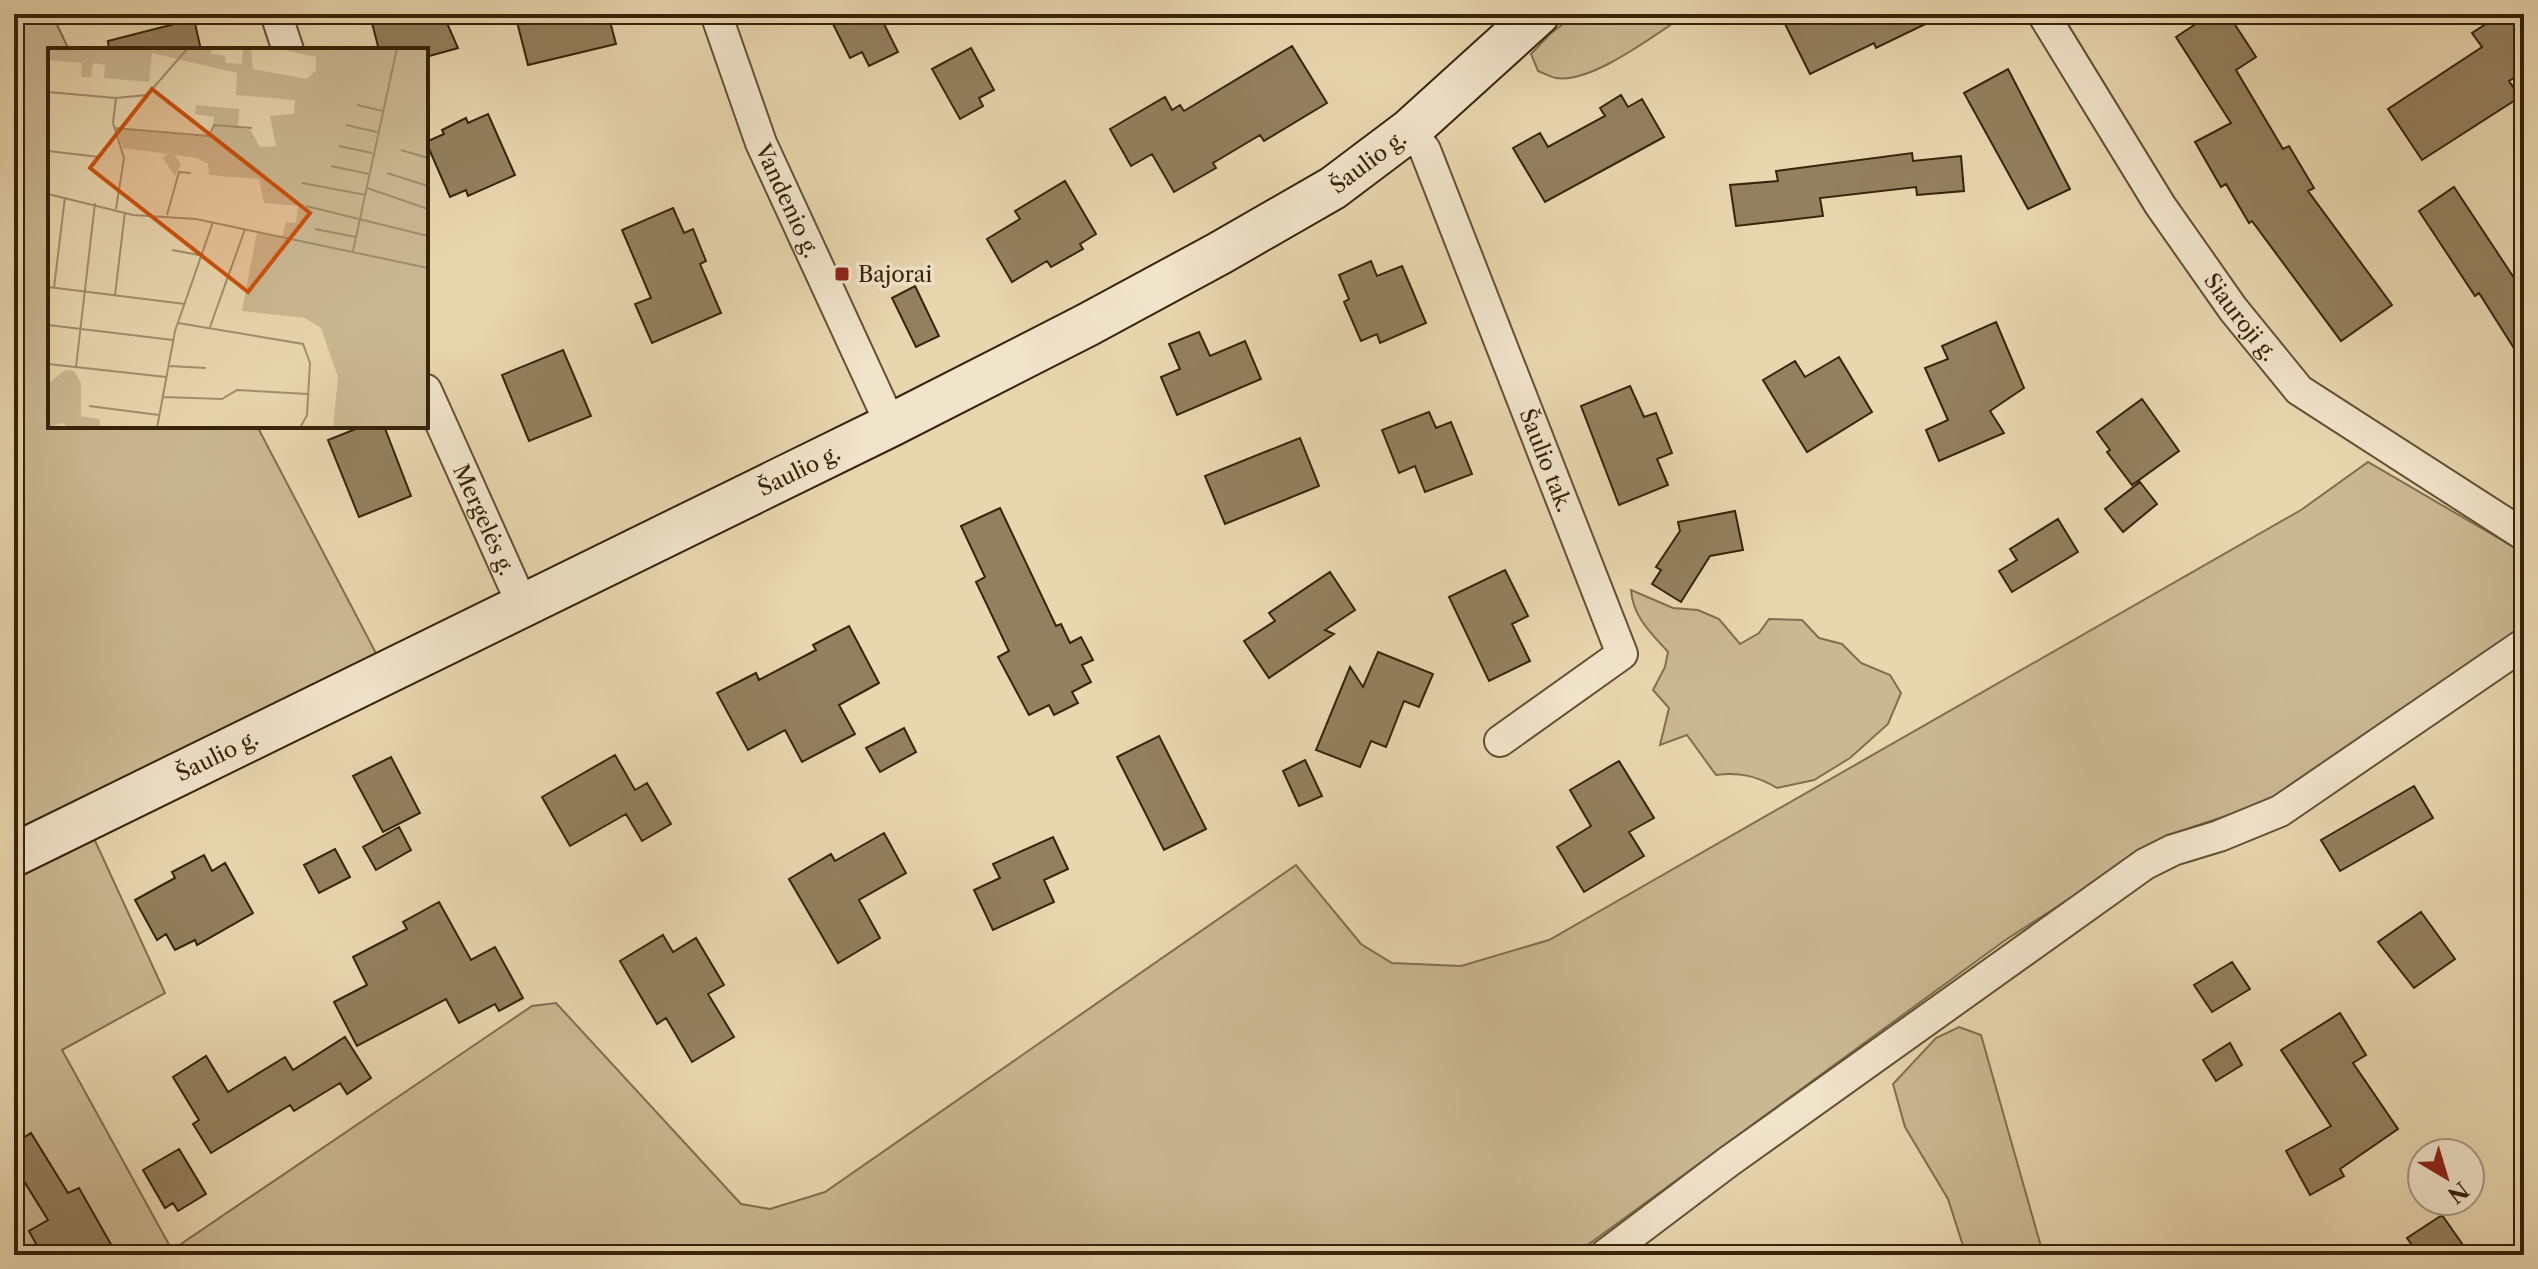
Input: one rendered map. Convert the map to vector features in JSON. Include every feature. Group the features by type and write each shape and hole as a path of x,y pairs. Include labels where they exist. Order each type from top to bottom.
{"street":[{"path":"276,14 287,48"},
{"name":"Šaulio g.","path":"14,855 891,425 1220,253 1333,188 1410,130 1538,14"},
{"name":"Siauroji g.","path":"2043,14 2160,205 2233,309 2299,390 2524,535"},
{"name":"Vandenio g.","path":"718,15 761,143 891,425"},
{"name":"Šaulio tak.","path":"1410,130 1425,150 1622,654 1500,741"},
{"name":"Mergelės g.","path":"428,394 523,606"},
{"path":"1605,1255 1728,1162 2145,864 2173,850 2219,836 2280,811 2524,644"}],"shaded area":[{"path":"14,14 52,14 68,48 48,48 48,428 258,428 378,657 80,808 165,993 62,1050 172,1250 532,1006 556,1003 741,1204 770,1209 825,1192 1296,865 1361,944 1392,963 1461,966 1549,940 2301,510 2368,462 2524,553 2524,631 2279,798 2166,836 2004,941 1574,1255 14,1255"},
{"path":"1576,14 1687,14 1624,55 1587,73 1556,78 1538,71 1531,54"},
{"path":"1631,590 1673,608 1698,610 1719,619 1740,644 1759,633 1769,619 1802,620 1819,638 1842,644 1861,663 1890,675 1901,693 1888,724 1850,758 1814,780 1777,788 1748,776 1716,775 1687,735 1660,745 1669,708 1653,690 1665,667 1668,652 1639,616"},
{"path":"1959,1027 1981,1035 2040,1243 2038,1255 1966,1255 1948,1199 1905,1127 1893,1084 1936,1038"}],"building":[{"path":"408,14 443,14 458,48 428,56 428,48 378,48 372,23"},
{"path":"515,14 608,14 616,44 528,65"},
{"path":"828,14 879,14 898,52 869,66 862,52 850,58"},
{"path":"1780,14 1946,14 1876,48 1874,43 1810,74"},
{"path":"2211,14 2228,14 2256,57 2236,70 2283,149 2289,146 2314,188 2308,191 2392,305 2341,341 2252,221 2249,223 2226,184 2221,187 2195,142 2231,123 2176,37"},
{"path":"2501,14 2512,14 2524,32 2524,72 2509,81 2520,97 2422,160 2388,109 2482,47 2472,33"},
{"path":"194,19 201,48 109,48 108,41"},
{"path":"1292,46 1327,103 1264,141 1260,135 1213,163 1216,168 1174,192 1152,154 1131,166 1110,129 1165,97 1172,110 1180,105 1184,111"},
{"path":"971,48 994,90 979,98 983,106 960,119 932,69"},
{"path":"2008,69 2070,189 2028,209 1964,93"},
{"path":"1621,95 1628,107 1642,99 1664,137 1545,202 1513,148 1540,133 1548,147 1605,116 1600,108"},
{"path":"488,114 515,175 468,196 466,190 450,197 428,141 466,118 468,123"},
{"path":"1912,153 1913,161 1961,156 1964,191 1917,195 1916,187 1820,198 1823,216 1736,226 1730,185 1778,181 1776,171"},
{"path":"1065,181 1096,234 1080,244 1083,249 1051,267 1047,261 1012,282 987,239 1020,219 1015,211"},
{"path":"2454,187 2524,293 2524,364 2479,293 2475,296 2419,211"},
{"path":"673,208 684,233 693,229 706,261 700,264 721,313 652,343 635,304 651,298 622,230"},
{"path":"1371,261 1377,276 1402,266 1426,323 1380,343 1377,334 1361,341 1344,302 1349,299 1339,275"},
{"path":"915,286 939,336 916,347 892,298"},
{"path":"1996,322 2024,388 1990,411 2004,433 1939,461 1926,430 1948,420 1925,368 1948,359 1942,346"},
{"path":"1199,332 1210,356 1245,341 1261,379 1177,415 1161,377 1180,369 1169,344"},
{"path":"563,350 591,416 529,441 502,375"},
{"path":"1839,357 1872,412 1807,452 1763,380 1795,361 1805,377"},
{"path":"1630,386 1644,417 1656,413 1672,453 1657,459 1668,485 1619,505 1581,406"},
{"path":"2142,399 2179,451 2132,485 2107,452 2110,450 2097,432"},
{"path":"1429,412 1436,428 1451,422 1472,474 1425,492 1415,466 1399,473 1382,430"},
{"path":"358,428 385,428 411,496 359,517 328,440"},
{"path":"1300,438 1319,486 1225,524 1205,476"},
{"path":"2140,482 2157,504 2123,532 2105,509"},
{"path":"1000,508 1056,626 1061,624 1070,643 1081,637 1093,660 1082,665 1091,682 1072,692 1078,703 1054,715 1049,705 1029,715 998,657 1009,651 976,582 985,577 961,526"},
{"path":"1735,511 1743,550 1710,556 1681,602 1652,584 1661,570 1656,567 1680,531 1678,522"},
{"path":"2058,519 2078,552 2012,592 1999,571 2017,560 2010,549"},
{"path":"1505,570 1528,616 1512,624 1530,661 1489,681 1449,597"},
{"path":"1330,572 1355,610 1325,630 1334,634 1269,678 1244,641 1275,621 1269,613"},
{"path":"849,626 879,683 839,705 855,734 802,762 785,730 748,750 717,693 756,673 759,680 816,650 813,645"},
{"path":"1378,652 1433,674 1419,707 1404,701 1386,747 1371,741 1360,767 1316,750 1350,667 1363,687"},
{"path":"904,728 916,752 880,772 866,748"},
{"path":"1159,736 1206,829 1164,850 1117,757"},
{"path":"615,755 635,790 647,783 671,824 642,841 626,814 570,846 542,797"},
{"path":"391,757 420,813 383,832 353,776"},
{"path":"1305,760 1322,796 1299,806 1283,771"},
{"path":"1619,761 1654,818 1629,832 1644,856 1584,892 1557,847 1591,826 1570,790"},
{"path":"2414,786 2433,818 2340,871 2321,840"},
{"path":"399,827 411,850 376,870 363,847"},
{"path":"884,833 906,873 859,900 880,938 838,963 789,879 831,854 835,861"},
{"path":"1053,837 1068,869 1044,880 1054,902 993,930 974,890 1000,878 993,864"},
{"path":"335,849 350,877 319,893 304,865"},
{"path":"204,855 212,871 225,863 253,913 197,945 195,940 175,950 166,934 157,940 135,900 175,878 172,872"},
{"path":"439,902 471,960 495,947 523,998 499,1011 495,1004 459,1023 446,999 357,1046 334,1002 367,985 353,957 407,929 403,922"},
{"path":"2421,912 2455,959 2414,988 2378,942"},
{"path":"663,935 673,952 696,938 724,985 708,994 734,1037 692,1062 666,1018 657,1024 620,961"},
{"path":"2232,962 2250,989 2212,1012 2194,985"},
{"path":"2340,1013 2366,1055 2353,1063 2398,1129 2340,1169 2344,1176 2310,1195 2286,1151 2331,1126 2281,1050"},
{"path":"345,1037 371,1078 347,1094 340,1083 294,1111 290,1105 211,1153 193,1124 199,1120 173,1077 206,1056 228,1092 285,1057 293,1070"},
{"path":"2230,1043 2242,1065 2216,1081 2203,1060"},
{"path":"31,1133 68,1193 79,1188 117,1255 42,1255 29,1231 48,1220 14,1165 14,1144"},
{"path":"179,1149 206,1194 178,1211 173,1203 165,1208 143,1170"},
{"path":"2443,1217 2470,1255 2419,1255 2407,1238"}],"place":[{"name":"Bajorai","path":"842,274"}]}
